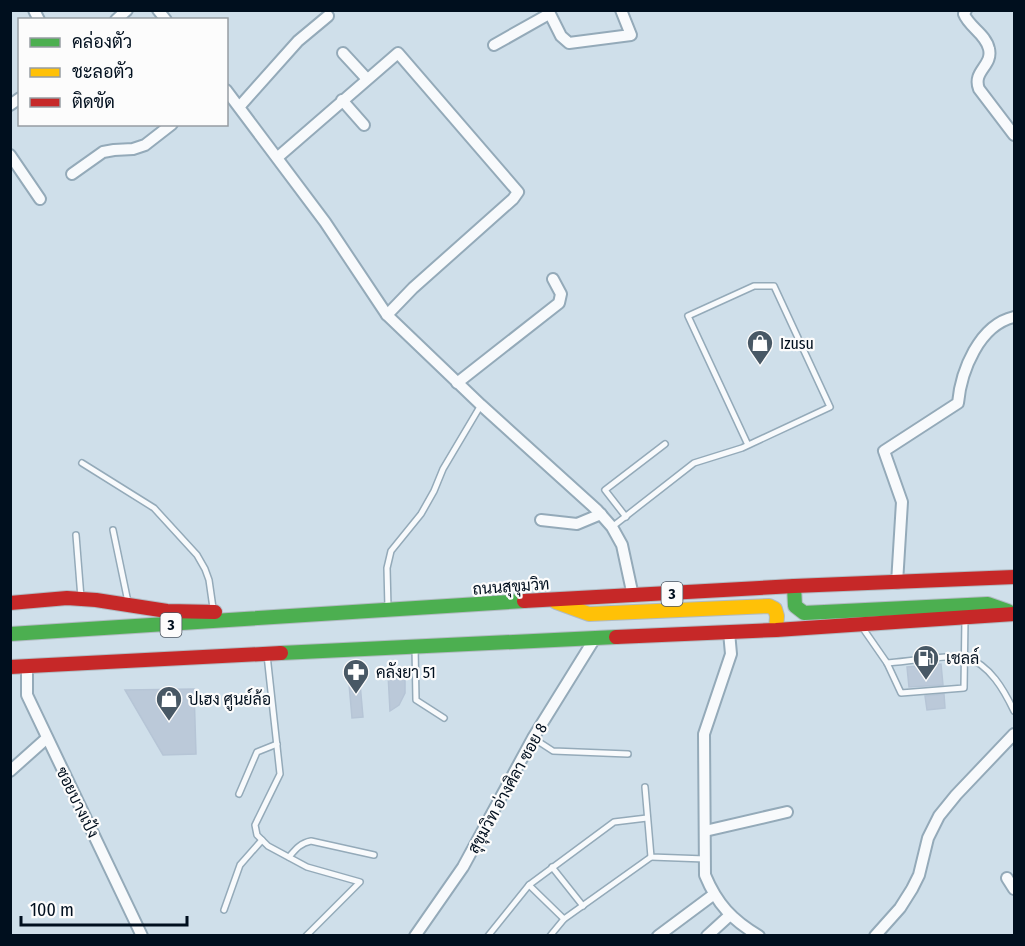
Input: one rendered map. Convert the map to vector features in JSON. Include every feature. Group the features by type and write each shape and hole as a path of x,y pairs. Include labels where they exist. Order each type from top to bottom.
{"main road":[{"name":"ถนนสุขุมวิท","path":"10,634 550,600 1014,576"},
{"path":"794,586 794,606 797,611 804,613 988,604 1014,614"},
{"path":"10,603 67,598 167,611 332,615"},
{"path":"550,600 589,614 769,606 775,609 776,630"},
{"name":"3","path":"17,667 267,653 776,630 1014,614"}],"street":[{"path":"494,45 549,12 561,36 569,43 631,35 621,10"},
{"path":"966,10 964,14 967,22 984,40 990,52 988,61 976,82 1014,135"},
{"path":"240,106 298,41 328,16"},
{"path":"343,52 367,79"},
{"path":"278,157 398,53 518,192 413,288 387,315"},
{"path":"228,92 325,222 387,315 457,383 601,514 612,527 621,545 633,596"},
{"path":"342,100 364,125"},
{"path":"72,174 103,152 134,149 145,145 169,126"},
{"path":"10,154 40,199"},
{"path":"457,383 559,303 561,294 553,279"},
{"path":"897,582 902,502 884,451 958,403 959,391 980,339 996,326 1014,317"},
{"path":"541,520 577,524 601,514"},
{"path":"729,632 731,654 704,734 705,875 713,895 730,915 759,936"},
{"name":"สุขุมวิท อ่างศิลา ซอย 8","path":"415,936 463,867 533,738 595,638"},
{"name":"ซอยบางเป้ง","path":"17,667 27,695 142,936"},
{"path":"875,936 900,908 912,890 919,875 928,838 939,816 1014,734"},
{"path":"10,771 47,738"},
{"path":"705,831 788,812"},
{"path":"1007,878 1014,889"},
{"path":"658,936 713,895"},
{"path":"707,936 730,915"}],"lane":[{"path":"612,527 694,463 748,445 830,407 774,286 754,286 688,316 748,445"},
{"path":"388,611 387,568 391,552 421,514 443,469 481,405"},
{"path":"626,517 605,489 665,444"},
{"path":"82,463 154,508 197,555 209,580 213,612"},
{"path":"113,530 129,607"},
{"path":"76,535 82,599"},
{"path":"860,624 887,663 901,693 964,688 965,617"},
{"path":"415,646 416,700 444,718"},
{"path":"267,653 280,774 255,825 257,835 268,846 307,867 360,882 306,936"},
{"path":"887,663 965,657 988,670 1006,693 1014,711"},
{"path":"533,738 553,751 628,754"},
{"path":"239,794 257,752 276,744"},
{"path":"645,787 651,857"},
{"path":"488,936 529,885 552,867 614,822 647,818"},
{"path":"224,910 240,865 262,840"},
{"path":"289,857 304,842 311,841 374,855"},
{"path":"550,936 564,919 651,857 705,859"},
{"path":"552,867 583,906"},
{"path":"529,885 564,919"}],"building":[{"path":"941,664 943,685 909,687 907,667"},
{"name":"คลังยา 51","path":"348,672 359,672 363,717 352,718"},
{"path":"405,673 405,693 399,705 390,711 388,674"},
{"name":"ปเฮง ศูนย์ล้อ","path":"194,689 196,754 163,755 125,690"},
{"path":"944,694 945,708 927,710 925,696"}],"traffic: fast":[{"path":"794,586 795,606 804,613 988,604 1008,611"},
{"path":"10,634 524,601"},
{"path":"281,653 616,637"}],"traffic: slow":[{"path":"556,602 589,614 769,606 775,609 776,630"}],"traffic: jam":[{"path":"524,601 1014,577"},
{"path":"10,603 67,598 167,611 215,612"},
{"path":"616,637 776,630 1014,614"},
{"path":"10,667 281,653"}],"place":[{"name":"Izusu","path":"760,366"},
{"name":"เชลล์","path":"926,681"},
{"name":"คลังยา 51","path":"356,695"},
{"name":"ปเฮง ศูนย์ล้อ","path":"169,722"}]}
